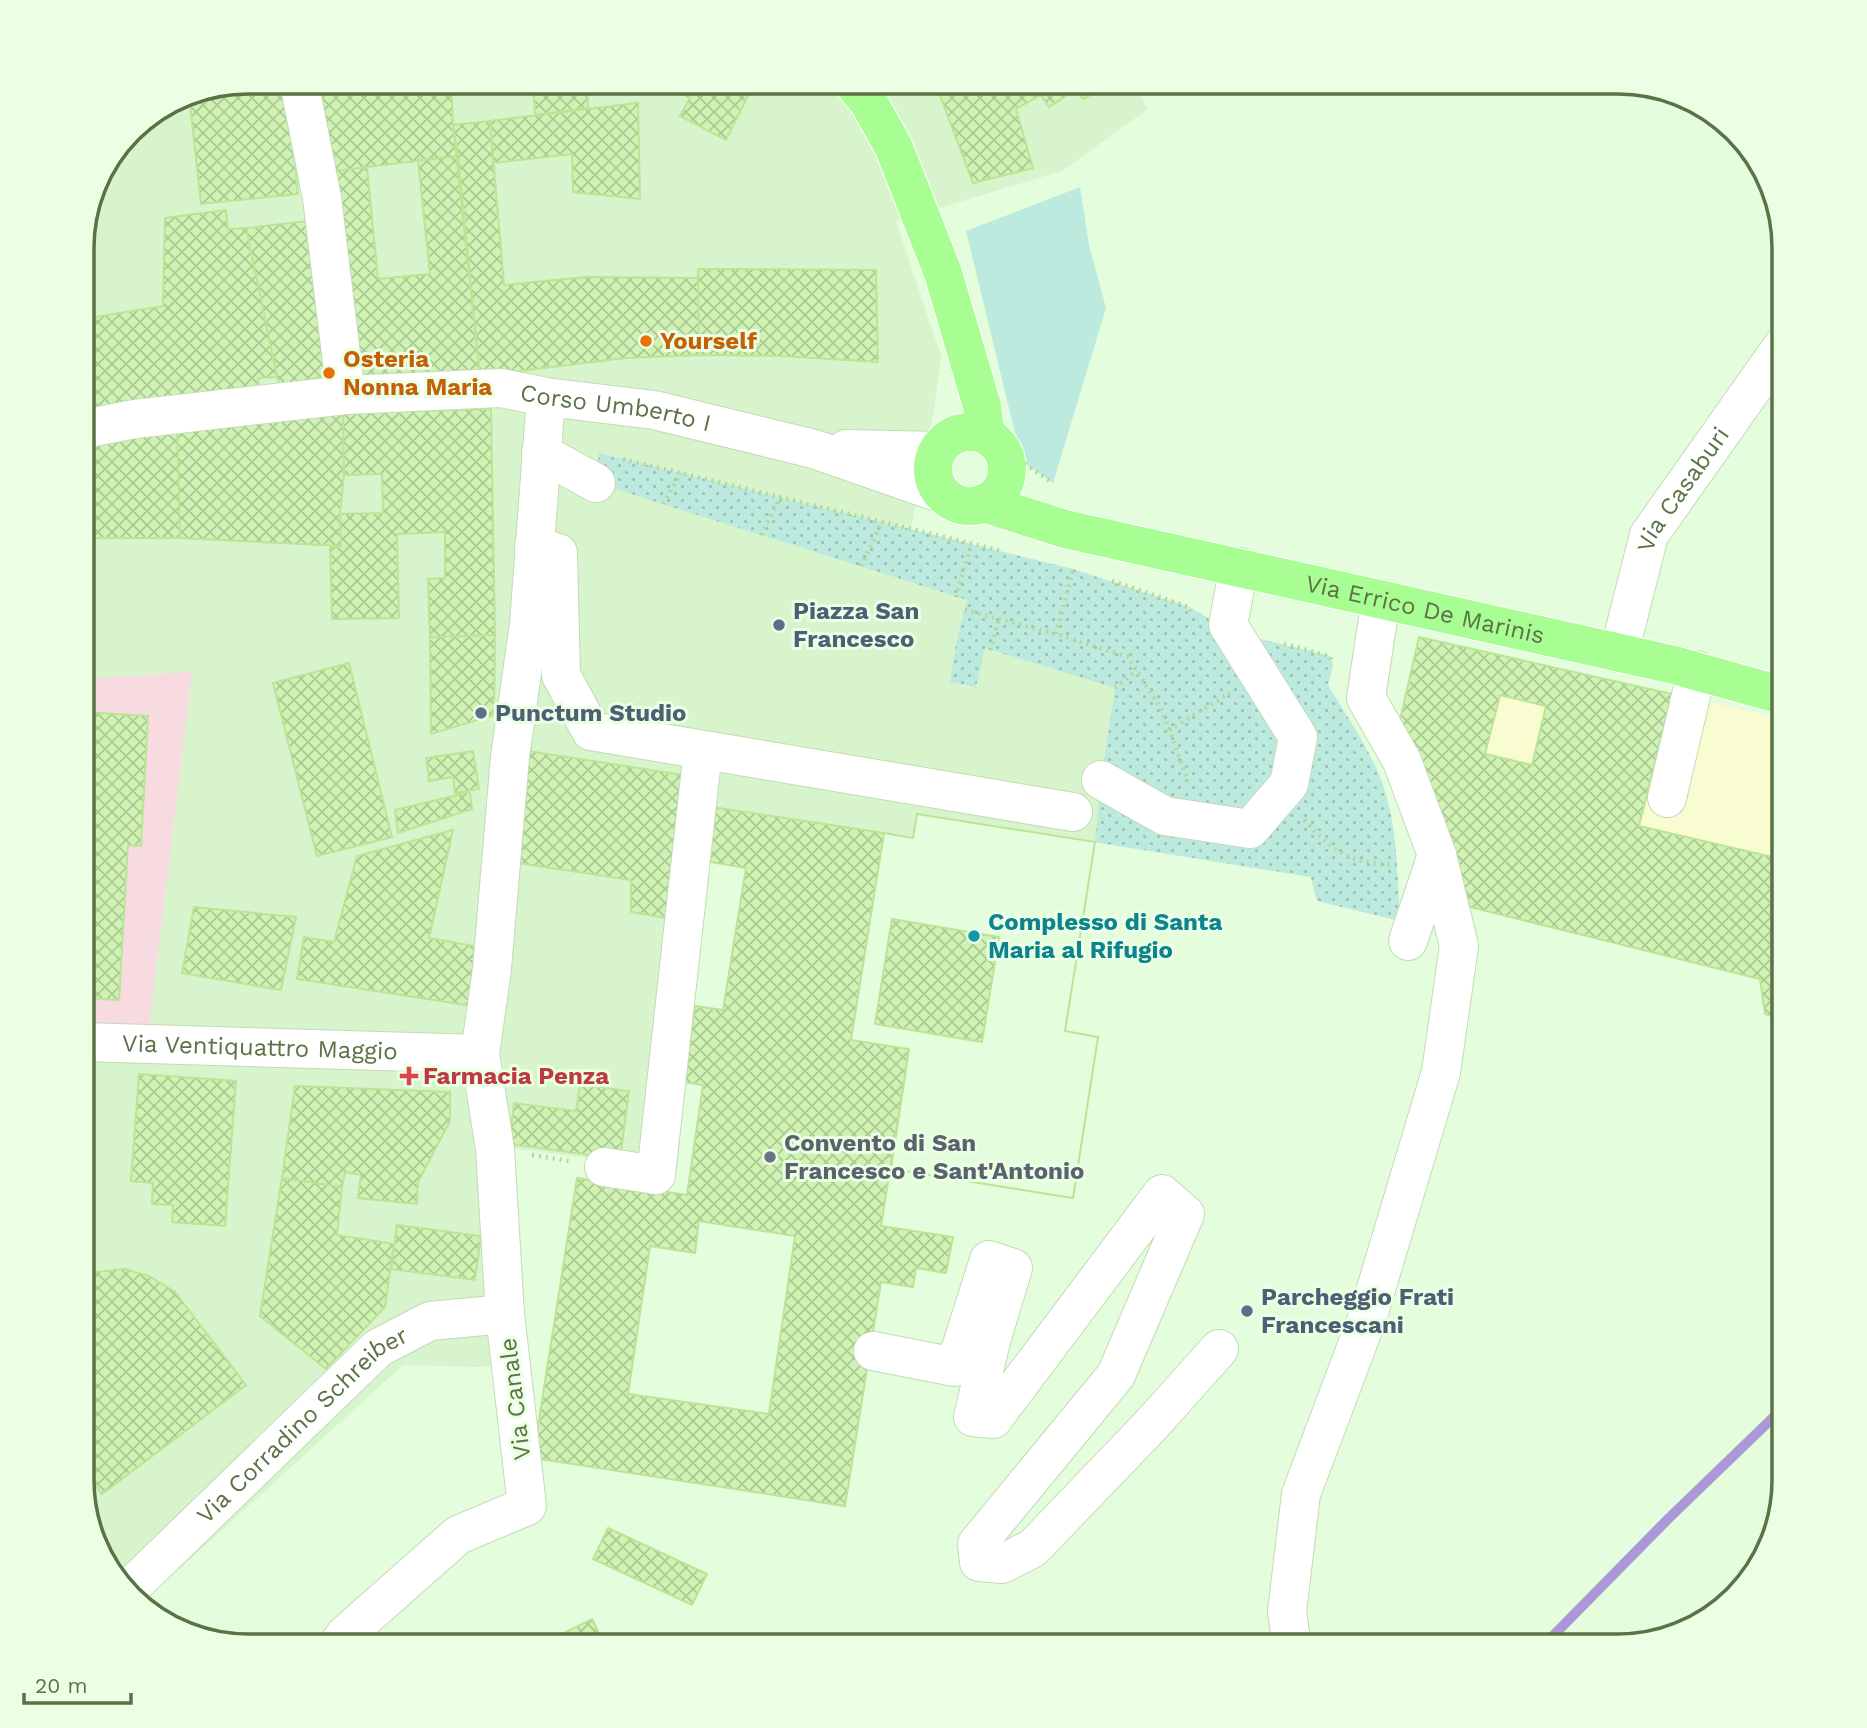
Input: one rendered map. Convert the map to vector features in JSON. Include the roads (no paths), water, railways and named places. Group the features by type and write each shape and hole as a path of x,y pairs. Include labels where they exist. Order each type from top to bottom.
{"main road":[{"path":"862,95 894,148 943,273 982,406 933,474 943,494 962,505 973,506 994,498 1006,479 1007,467 1001,448 959,441"},
{"path":"1007,467 1065,529"},
{"name":"Via Errico De Marinis","path":"983,503 1065,529 1686,668 1772,693"}],"street":[{"path":"302,95 322,198 346,395"},
{"name":"Via Casaburi","path":"1619,653 1649,535 1772,361"},
{"name":"Corso Umberto I","path":"95,427 135,419 346,395 501,388 546,397 654,410 814,449 943,494"},
{"path":"480,1054 492,969 510,757 529,624 546,397"},
{"name":"Corso Umberto I","path":"814,449 959,441"},
{"path":"541,453 604,470"},
{"path":"534,546 558,553 561,675 591,731 1073,812"},
{"path":"1101,780 1165,816 1250,829 1289,784 1298,737 1228,625 1239,567"},
{"path":"1290,1634 1287,1612 1301,1493 1367,1319 1441,1072 1459,946 1437,855 1402,761 1366,698 1381,599"},
{"path":"1667,797 1686,668"},
{"path":"604,1167 656,1175 703,750"},
{"path":"1408,941 1437,855"},
{"name":"Via Ventiquattro Maggio","path":"95,1042 480,1054"},
{"name":"Via Canale","path":"346,1634 458,1535 527,1506 505,1314 495,1149 480,1054"},
{"path":"873,1351 955,1367 989,1260 1013,1268 991,1341 973,1417 993,1419 1163,1194 1185,1214 1116,1375 977,1544 979,1562 1002,1564 1033,1548 1151,1425 1219,1349"},
{"name":"Via Corradino Schreiber","path":"135,1583 378,1348 430,1321 505,1314"}],"waterway":[{"path":"1555,1634 1772,1419"}],"place":[{"name":"Yourself","path":"646,341"},
{"name":"Osteria Nonna Maria","path":"329,373"},
{"name":"Piazza San Francesco","path":"779,625"},
{"name":"Punctum Studio","path":"481,713"},
{"name":"Complesso di Santa Maria al Rifugio","path":"974,936"},
{"name":"Farmacia Penza","path":"409,1076"},
{"name":"Convento di San Francesco e Sant'Antonio","path":"770,1157"},
{"name":"Parcheggio Frati Francescani","path":"1247,1311"}]}
